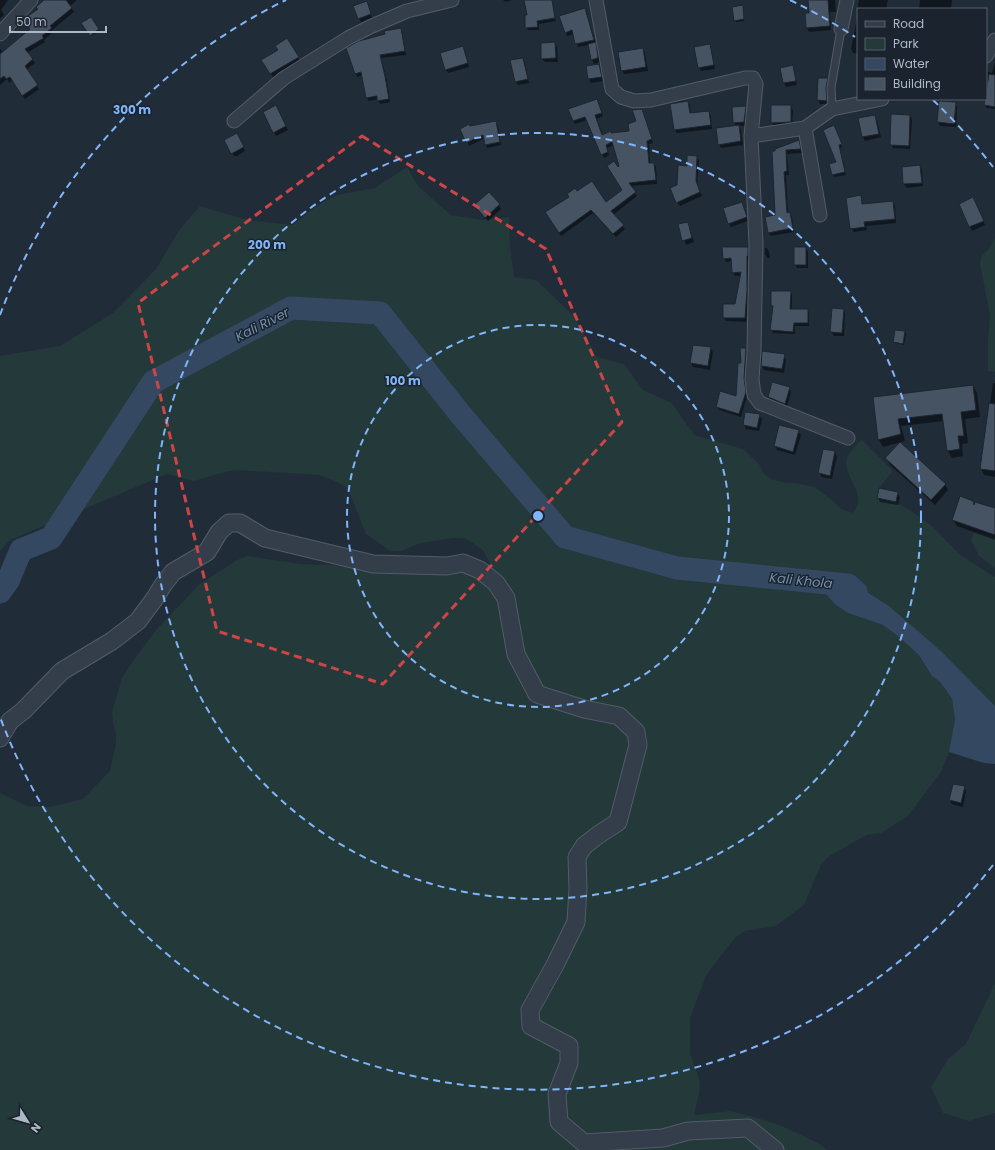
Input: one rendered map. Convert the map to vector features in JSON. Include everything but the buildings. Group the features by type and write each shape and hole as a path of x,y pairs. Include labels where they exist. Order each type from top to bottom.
{"street":[{"path":"0,34 31,0"},
{"path":"234,121 284,78 348,38 372,26 407,12 452,0"},
{"path":"596,0 612,90 621,97 634,101 645,100 746,78 753,78 756,84 751,136 756,244 752,379 754,395 760,403 848,438"},
{"path":"841,29 847,0"},
{"path":"987,54 995,40"},
{"path":"751,136 805,128 832,109 877,100"},
{"path":"805,128 820,215"},
{"path":"0,738 10,721 23,711 62,670 105,645 138,621 156,598 163,585 173,572 207,552 219,532 229,523 240,524 265,538 373,564 447,566 463,563 480,570 496,583 506,598 516,654 537,694 584,709 618,716 636,732 638,745 618,822 584,846 577,857 578,888 576,922 555,965 530,1010 531,1026 569,1046 569,1063 557,1094 559,1122 584,1143 663,1138 688,1131 748,1128 775,1150"}],"lane":[{"path":"832,109 831,88 841,29"}],"highlighted area":[{"path":"362,136 546,249 622,422 383,684 217,631 138,303"}],"green space":[{"path":"407,167 418,186 451,215 483,220 509,217 510,246 514,277 536,280 574,316 597,357 624,364 643,390 672,403 694,435 743,449 759,464 764,474 771,479 814,487 832,500 841,509 852,513 857,507 858,495 849,476 846,460 852,450 862,440 893,471 879,488 877,498 896,502 911,511 932,526 959,554 995,577 995,706 941,651 889,606 845,578 848,613 883,625 899,637 919,655 932,676 940,682 952,699 955,719 949,752 941,772 908,816 881,833 867,835 829,856 821,865 804,905 776,926 745,931 735,938 706,976 690,1018 690,1053 700,1083 694,1115 731,1111 754,1117 782,1126 818,1143 827,1150 0,1150 0,793 27,806 49,807 83,799 110,771 116,743 116,733 112,712 122,678 156,630 192,592 200,584 237,560 247,556 301,564 364,566 442,564 485,578 493,569 483,550 465,538 454,538 421,543 401,551 390,551 366,534 348,489 339,483 320,475 236,470 194,481 167,474 10,540 0,551 0,356 60,346 113,313 156,269 180,229 200,206 247,220 293,225 316,206 337,195 375,188"},
{"path":"995,237 995,372 988,371 990,317 980,263 982,255 988,250"},
{"path":"974,532 995,537 995,568 979,556 971,540"},
{"path":"995,983 995,1113 969,1121 943,1113 931,1087 948,1059 966,1044"}],"water":[{"path":"830,575 845,578 889,606 941,651 995,706 995,764 984,763 949,752 955,719 952,699 946,690 940,682 932,676 919,655 899,637 883,625 848,613 835,604 825,593"}],"waterway":[{"name":"Kali River","path":"0,592 8,581 21,550 51,538 153,382 291,308 380,313 461,415 565,537 677,568 848,585 856,592"}],"water label":[{"name":"Kali Khola","path":"801,580"}]}
